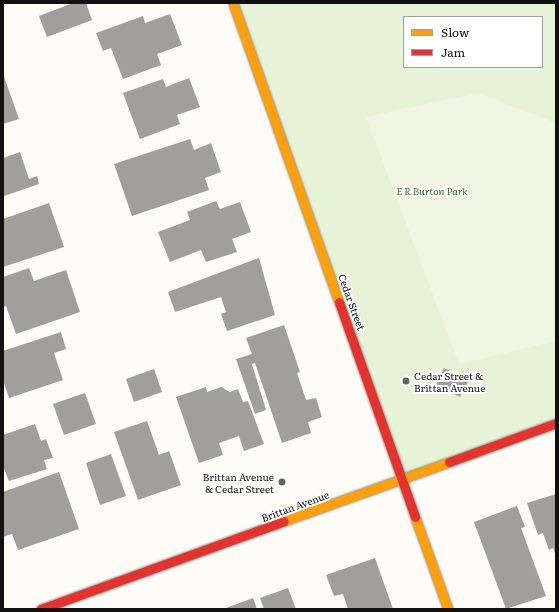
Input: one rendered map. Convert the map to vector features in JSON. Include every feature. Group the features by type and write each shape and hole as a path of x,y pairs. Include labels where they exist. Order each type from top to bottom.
{"street":[{"name":"Cedar Street","path":"233,3 373,393 400,478 448,609"},
{"name":"Brittan Avenue","path":"41,609 295,519 400,478 556,423"}],"green space":[{"name":"E R Burton Park","path":"233,3 556,3 556,423 400,478"},
{"path":"478,93 556,123 556,341 459,364 366,117"}],"building":[{"path":"73,3 86,3 92,20 47,37 39,16"},
{"path":"170,14 182,45 157,54 161,65 123,79 111,48 103,51 96,33 143,16 145,23"},
{"path":"3,74 19,119 3,124"},
{"path":"189,78 200,107 177,115 180,124 140,139 123,93 163,79 166,87"},
{"path":"190,139 194,150 211,143 221,172 205,178 209,190 132,216 114,164"},
{"path":"20,152 29,179 37,176 39,184 4,196 3,158"},
{"path":"216,201 220,209 240,202 251,232 232,239 237,252 206,262 201,250 170,262 158,232 190,220 187,212"},
{"path":"49,203 64,247 3,267 3,219"},
{"path":"259,258 275,315 227,331 221,314 226,312 221,297 175,312 168,292"},
{"path":"29,268 34,281 66,270 80,312 16,334 6,306 3,307 3,277"},
{"path":"284,325 300,372 297,373 306,400 316,398 322,417 308,422 311,433 282,443 255,363 252,364 266,410 255,414 236,359 252,354 246,338"},
{"path":"61,332 66,349 54,353 63,380 9,398 3,380 3,351"},
{"path":"444,368 469,380 460,397 436,385"},
{"path":"154,369 162,392 134,402 126,379"},
{"path":"206,387 207,392 221,387 230,392 238,389 243,402 248,401 264,444 244,451 239,436 219,443 223,455 199,463 176,397"},
{"path":"85,393 96,424 64,435 53,404"},
{"path":"147,421 159,455 169,451 181,485 138,500 114,432"},
{"path":"35,424 41,441 46,439 53,458 44,460 47,469 9,481 3,466 3,435"},
{"path":"111,454 126,496 100,505 86,463"},
{"path":"59,472 79,529 18,550 12,534 3,537 3,492"},
{"path":"556,494 556,556 553,548 549,550 543,533 538,535 527,503"},
{"path":"517,506 525,527 521,528 546,596 506,609 474,522"},
{"path":"375,558 393,609 348,609 343,594 334,596 326,575"},
{"path":"288,588 296,609 264,609 260,598"},
{"path":"253,598 257,609 226,609 226,608"}],"traffic: slow":[{"path":"233,3 339,302"},
{"path":"284,521 449,462"},
{"path":"415,517 448,609"}],"traffic: jam":[{"path":"339,302 415,517"},
{"path":"449,462 556,423"},
{"path":"41,609 284,521"}],"place":[{"name":"Cedar Street & Brittan Avenue","path":"406,381"},
{"name":"Brittan Avenue & Cedar Street","path":"282,482"}]}
